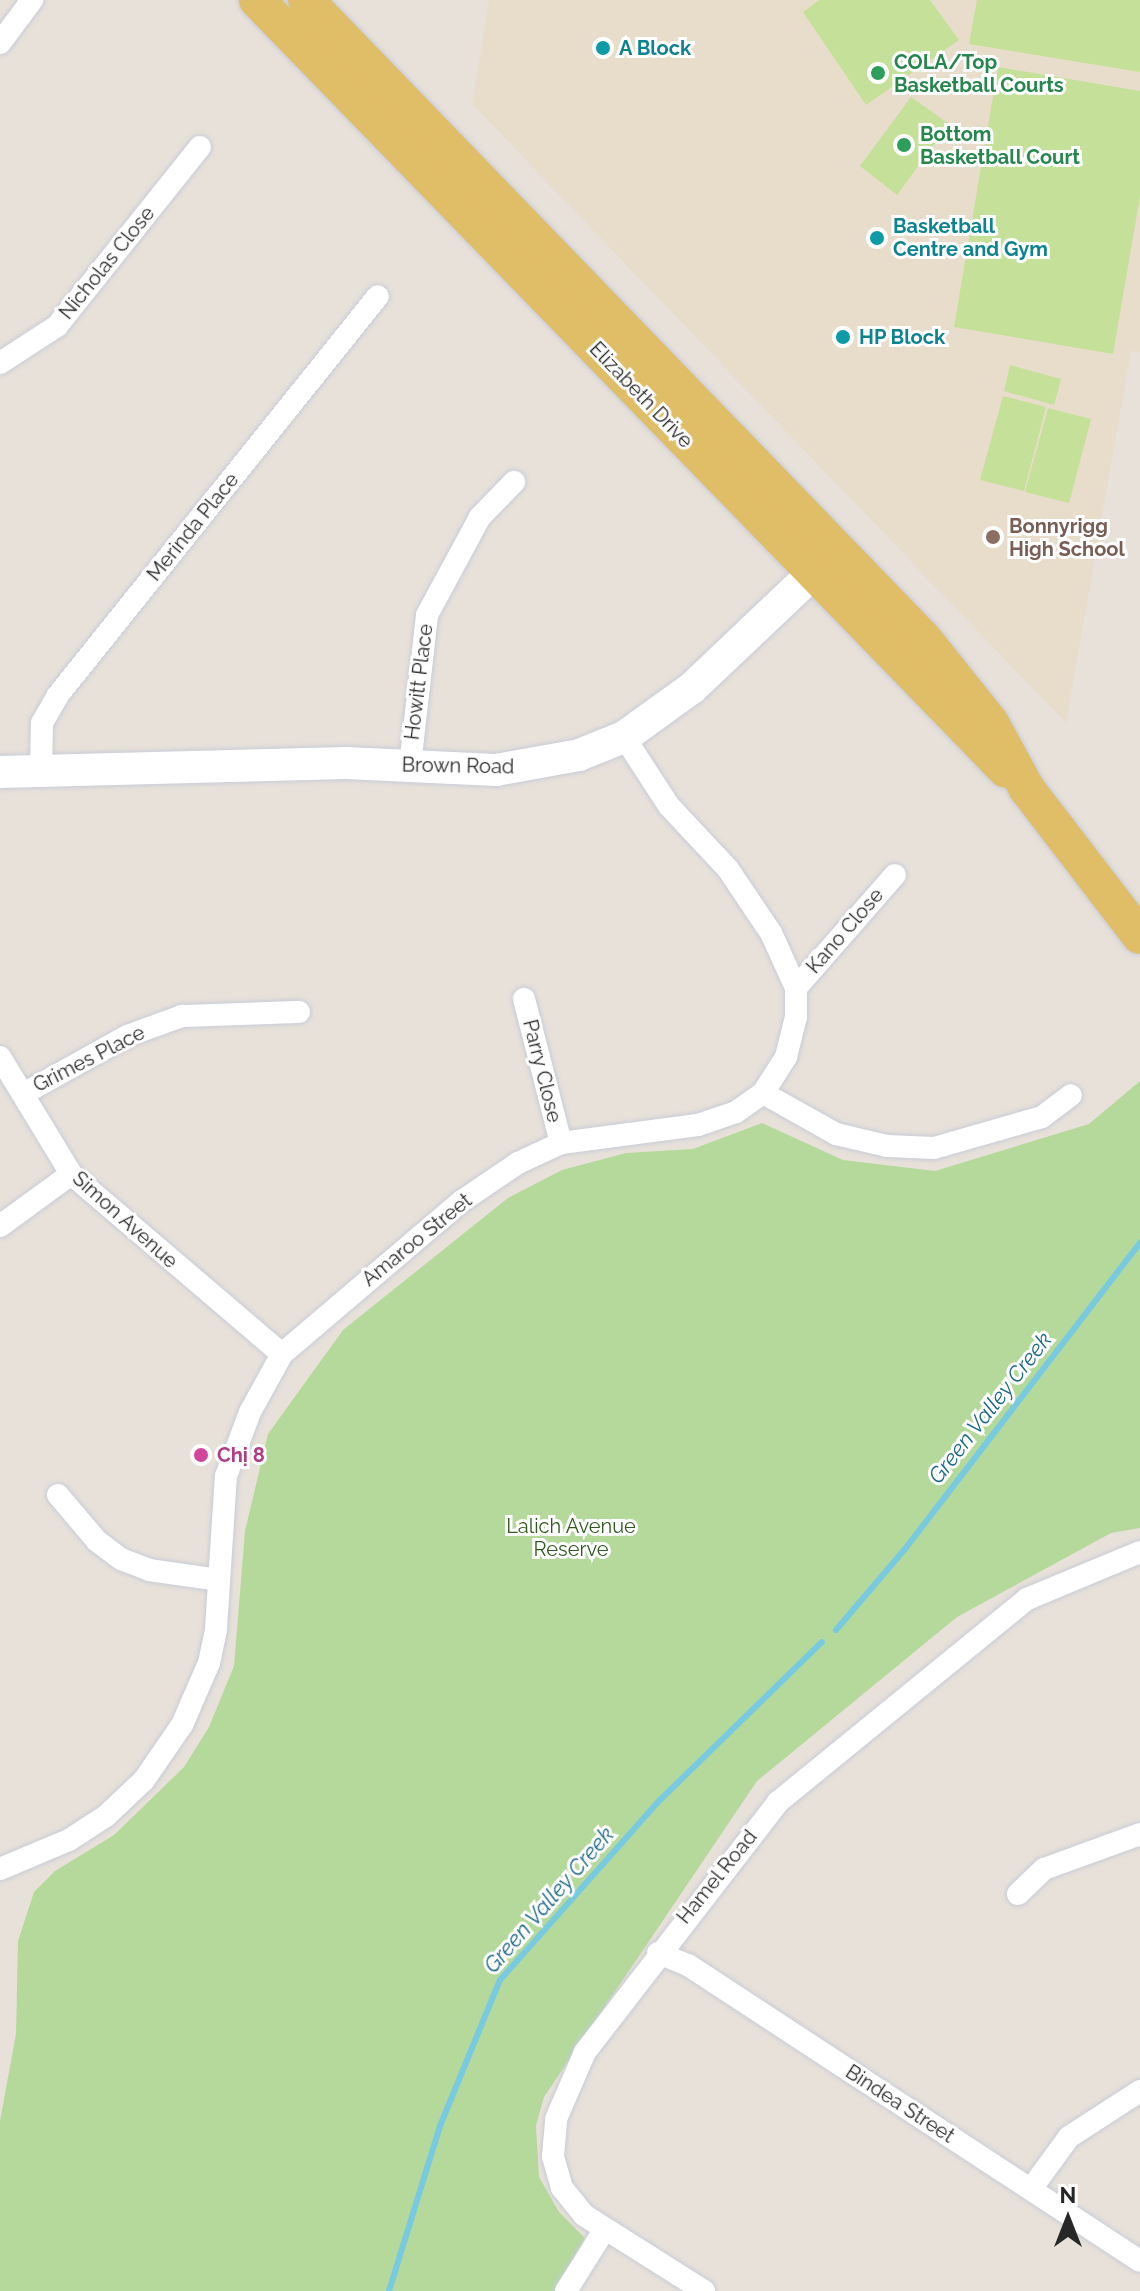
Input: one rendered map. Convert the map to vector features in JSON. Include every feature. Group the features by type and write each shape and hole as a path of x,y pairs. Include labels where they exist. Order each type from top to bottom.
{"main road":[{"name":"Elizabeth Drive","path":"257,0 962,730 1027,789"},
{"name":"Elizabeth Drive","path":"306,0 839,548 952,672 991,723 1027,789 1140,936"}],"street":[{"path":"0,43 32,0"},
{"name":"Nicholas Close","path":"0,363 57,326 200,147"},
{"name":"Merinda Place","path":"41,770 42,723 58,695 378,296"},
{"name":"Howitt Place","path":"410,765 427,615 480,517 514,482"},
{"name":"Brown Road","path":"0,772 410,765 531,767 624,737 692,688 839,548"},
{"name":"Amaroo Street","path":"0,1869 69,1840 106,1816 159,1760 196,1699 209,1663 226,1476 250,1412 282,1354 462,1201 518,1163 561,1143 698,1125 736,1112 763,1093 786,1057 796,1017 796,988 771,933 728,869 669,806 624,737"},
{"name":"Kano Close","path":"796,988 895,875"},
{"name":"Parry Close","path":"524,999 561,1143"},
{"name":"Grimes Place","path":"23,1094 127,1036 182,1016 299,1012"},
{"name":"Simon Avenue","path":"0,1057 71,1174 282,1354"},
{"path":"763,1093 836,1134 887,1146 934,1148 1042,1117 1071,1095"},
{"path":"0,1226 71,1174"},
{"path":"58,1495 97,1541 121,1559 149,1570 218,1580"},
{"name":"Hamel Road","path":"704,2291 584,2215 562,2188 553,2156 556,2119 585,2052 658,1953 778,1802 1027,1599 1140,1552"},
{"path":"1018,1894 1044,1869 1140,1834"},
{"name":"Bindea Street","path":"658,1953 688,1965 1140,2261"},
{"path":"1031,2189 1069,2137 1140,2091"},
{"path":"566,2291 605,2229"}],"shaded area":[{"name":"Bonnyrigg High School","path":"489,0 1140,0 1140,352 1131,351 1066,723 472,104"}],"green space":[{"name":"COLA/Top Basketball Courts","path":"819,0 930,0 959,40 866,105 803,12"},
{"path":"977,0 1140,0 1140,72 969,44"},
{"path":"998,67 1140,91 1140,196 1113,354 954,327"},
{"name":"Bottom Basketball Court","path":"911,97 949,124 897,195 860,166"},
{"path":"1010,365 1061,379 1054,405 1004,391"},
{"path":"1003,396 1046,407 1024,491 980,480"},
{"path":"1048,408 1091,419 1069,503 1025,492"},
{"name":"Lalich Avenue Reserve","path":"1140,1081 1140,1528 1111,1533 957,1617 757,1781 544,2097 536,2126 539,2177 559,2212 584,2237 584,2247 555,2291 0,2291 0,2121 16,2034 18,1941 34,1892 55,1871 114,1835 184,1767 209,1727 234,1666 245,1531 268,1434 343,1330 508,1198 562,1170 626,1153 693,1149 762,1123 843,1160 935,1171 1089,1124"}],"waterway":[{"name":"Green Valley Creek","path":"836,1630 905,1549 1140,1243"},
{"name":"Green Valley Creek","path":"389,2291 440,2126 500,1980 660,1800 822,1642"}],"place":[{"name":"A Block","path":"603,48"},
{"name":"COLA/Top Basketball Courts","path":"878,73"},
{"name":"Bottom Basketball Court","path":"904,145"},
{"name":"Basketball Centre and Gym","path":"877,238"},
{"name":"HP Block","path":"843,337"},
{"name":"Bonnyrigg High School","path":"993,537"},
{"name":"Chị 8","path":"201,1455"}]}
